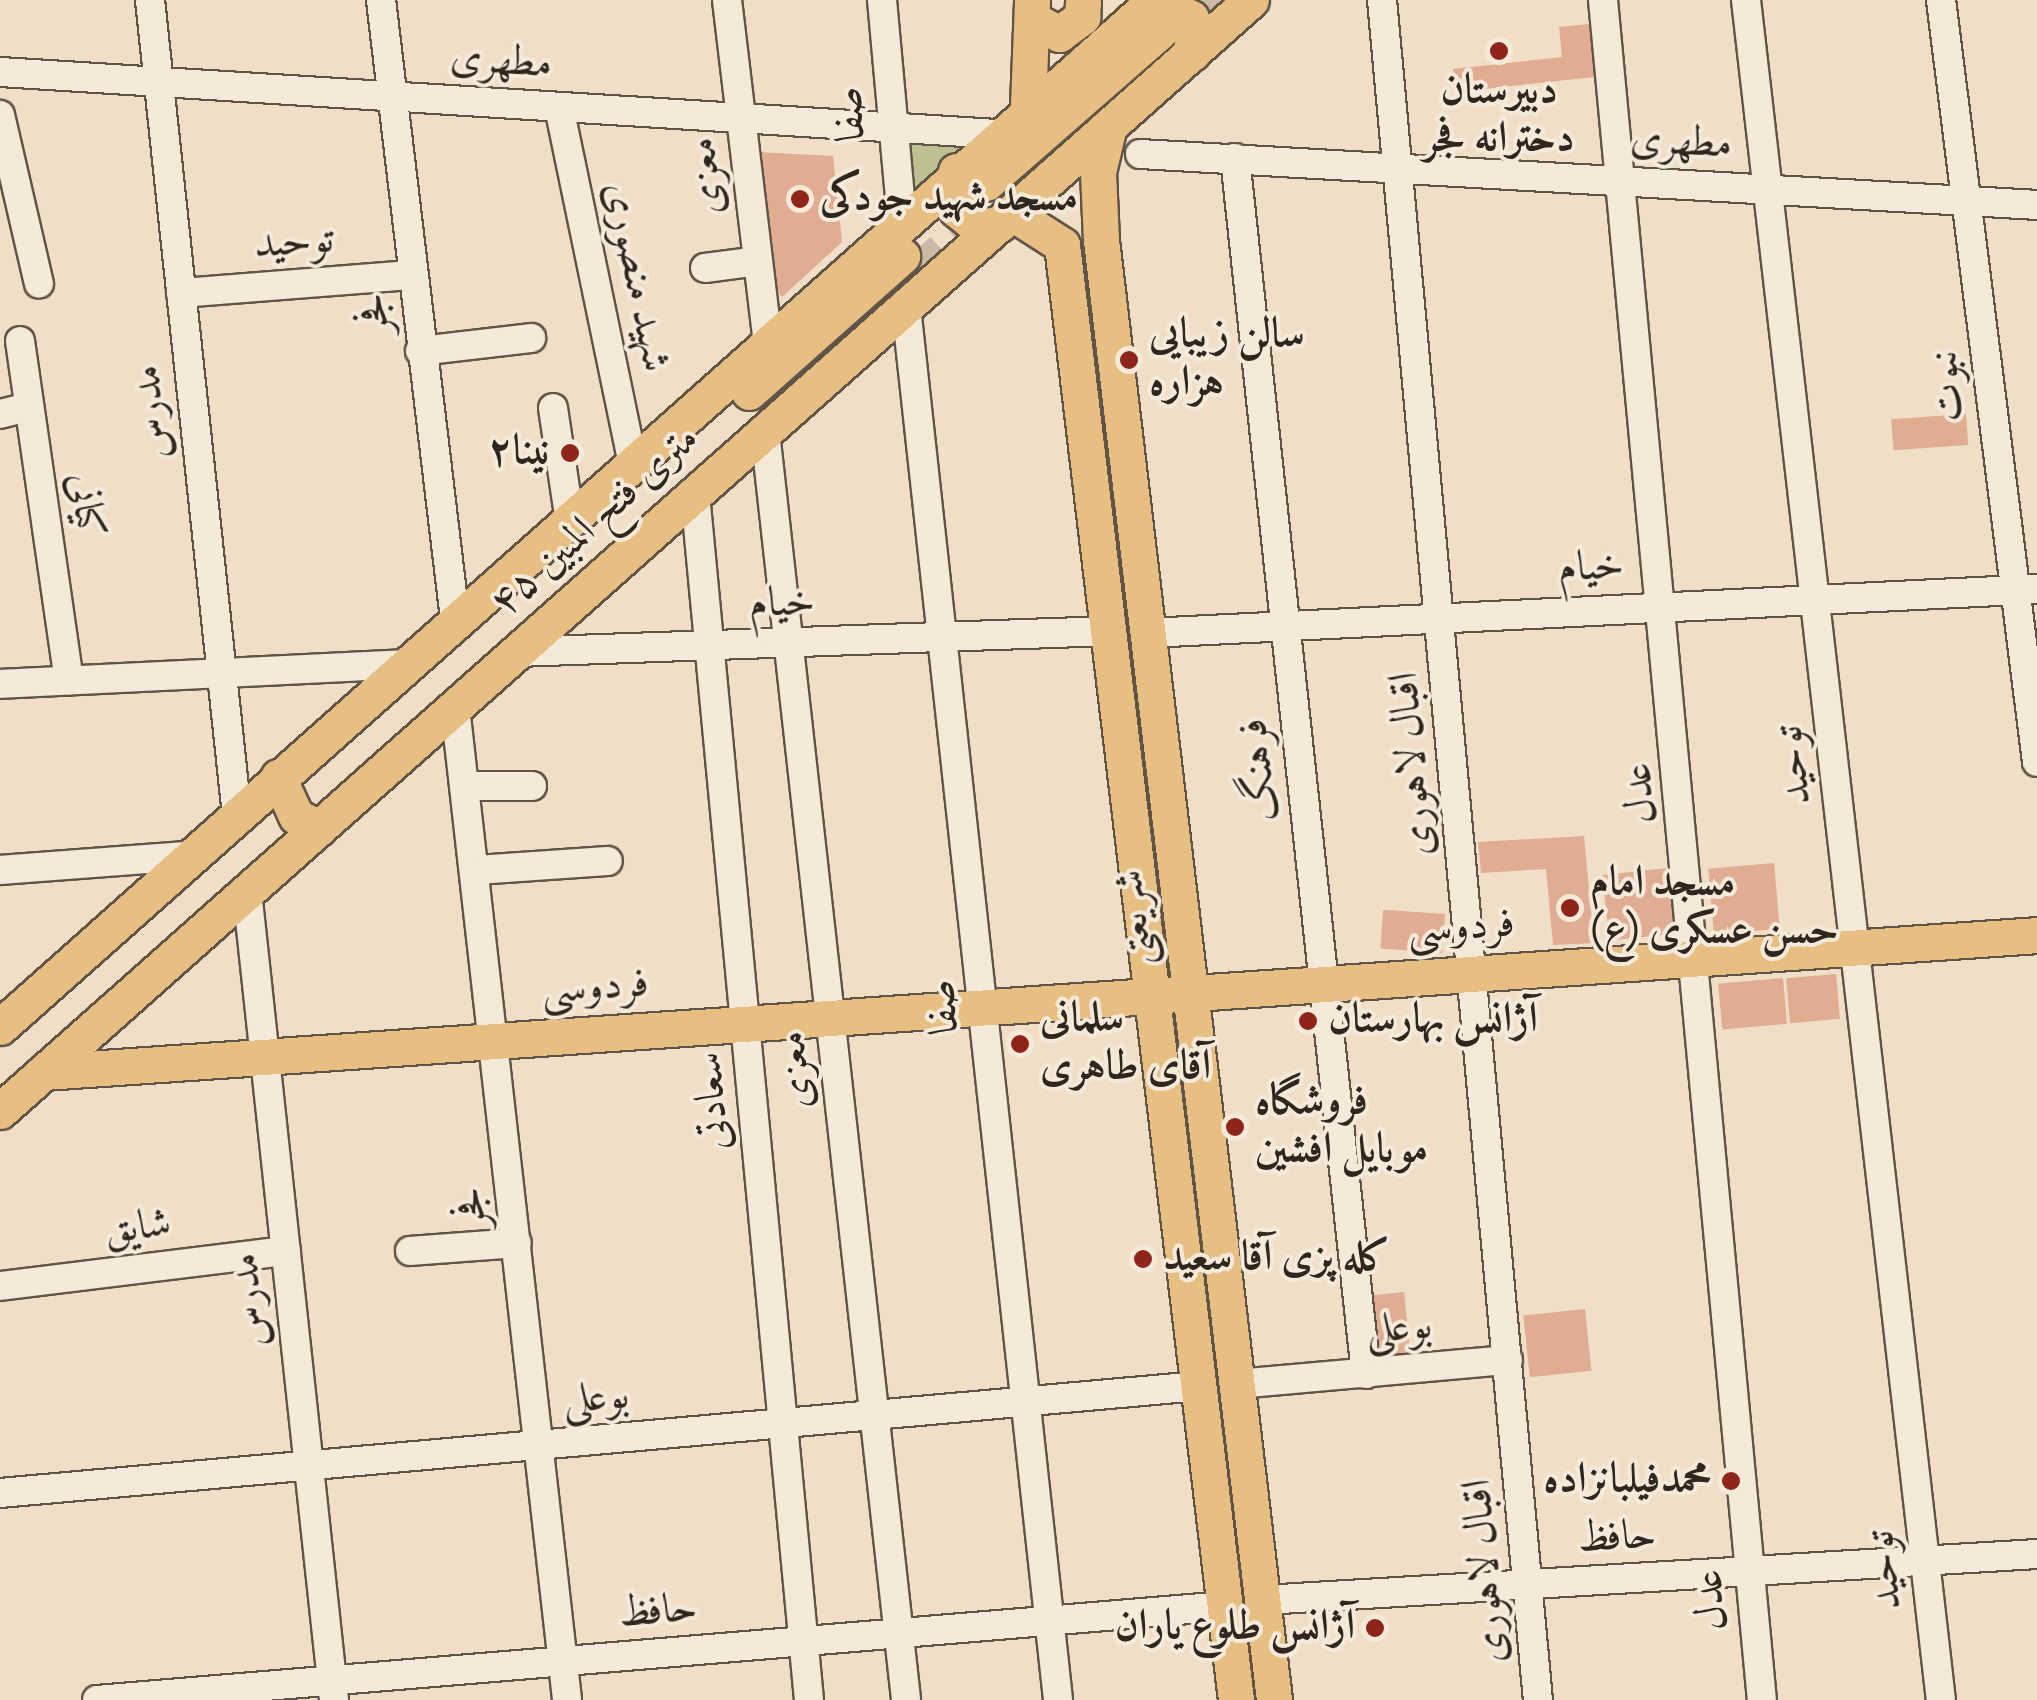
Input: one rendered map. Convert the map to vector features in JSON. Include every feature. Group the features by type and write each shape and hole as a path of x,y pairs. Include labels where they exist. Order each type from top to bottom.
{"main road":[{"name":"۴۵ متری فتح المبین","path":"0,1111 765,432 906,264 991,198 997,134 1028,106 1162,24 1251,0"},
{"path":"1033,10 1059,34 1082,17 1082,1 1162,24 991,198 1062,245 1084,226 1101,240"},
{"path":"1028,106 1033,10"},
{"name":"۴۵ متری فتح المبین","path":"0,1027 454,620 576,518 768,342 906,264 991,198 1109,126 1162,24"},
{"name":"شریعتی","path":"1109,126 1098,172 1101,240 1274,1700"},
{"name":"شریعتی","path":"1062,245 1236,1700"},
{"path":"576,518 669,463 906,264"},
{"path":"624,558 682,480 906,264"},
{"path":"278,777 296,816 319,828"},
{"name":"فردوسی","path":"44,1072 2037,934"}],"street":[{"name":"مدرس","path":"150,0 236,815"},
{"name":"فجر","path":"381,0 454,620"},
{"name":"معزی","path":"727,0 768,342"},
{"name":"صفا","path":"882,0 906,264 1058,1700"},
{"name":"اقبال لاهوری","path":"1382,0 1401,168 1538,1700"},
{"name":"عدل","path":"1603,0 1624,181 1698,958 1762,1700"},
{"name":"توحید","path":"1746,0 1941,1700"},
{"name":"نبوت","path":"1941,0 2026,589 2037,762"},
{"name":"مطهری","path":"0,72 997,134"},
{"name":"شهید منصوری","path":"559,107 633,464"},
{"path":"0,116 39,284"},
{"name":"مطهری","path":"1140,154 2037,205"},
{"name":"فرهنگ","path":"1235,158 1366,1374"},
{"path":"705,268 758,261"},
{"name":"توحید","path":"181,292 412,275"},
{"path":"420,351 532,338"},
{"name":"کیانی","path":"20,341 69,680"},
{"path":"0,414 29,407"},
{"path":"553,408 576,518"},
{"name":"معزی","path":"765,432 906,1700"},
{"name":"سعادتی","path":"695,494 713,648 809,1700"},
{"name":"خیام","path":"1148,634 2026,589"},
{"name":"خیام","path":"517,652 1108,631"},
{"path":"0,684 405,664"},
{"name":"فجر","path":"455,707 496,1042 567,1700"},
{"path":"466,786 532,786"},
{"path":"0,870 188,856"},
{"path":"476,870 608,862"},
{"name":"مدرس","path":"248,891 333,1690"},
{"path":"410,1251 517,1242"},
{"name":"شایق","path":"0,1286 286,1251"},
{"name":"بوعلی","path":"1237,1384 1508,1360"},
{"name":"بوعلی","path":"0,1493 1199,1386"},
{"name":"حافظ","path":"1262,1600 2037,1554"},
{"name":"حافظ","path":"97,1700 333,1690 562,1661 1225,1606"}],"green space":[{"path":"903,135 978,141 908,203"}],"building":[{"path":"1589,24 1595,77 1455,92 1453,69 1562,57 1559,27"},
{"name":"مسجد شهید جودکی","path":"757,152 833,156 842,242 782,297 773,286"},
{"path":"1966,414 1968,445 1893,450 1891,419"},
{"name":"مسجد امام حسن عسکری (ع)","path":"1584,836 1594,943 1553,945 1546,869 1481,873 1478,842"},
{"path":"1774,863 1780,929 1714,935 1708,869"},
{"path":"1668,868 1675,934 1609,941 1602,875"},
{"path":"1383,910 1445,914 1442,953 1380,949"},
{"path":"1836,974 1840,1019 1790,1023 1786,978"},
{"path":"1783,978 1787,1024 1722,1029 1718,984"},
{"path":"1404,1292 1410,1354 1376,1357 1369,1296"},
{"path":"1585,1309 1591,1371 1530,1377 1523,1315"}],"tunnel":[{"path":"1172,46 1224,0"},
{"path":"916,273 999,199"}],"place":[{"name":"دبیرستان دخترانه فجر","path":"1499,51"},
{"name":"مسجد شهید جودکی","path":"800,199"},
{"name":"سالن زیبایی هزاره","path":"1129,360"},
{"name":"نینا۲","path":"570,453"},
{"name":"مسجد امام حسن عسکری (ع)","path":"1570,908"},
{"name":"آژانس بهارستان","path":"1308,1021"},
{"name":"سلمانی آقای طاهری","path":"1020,1044"},
{"name":"فروشگاه موبایل افشین","path":"1235,1127"},
{"name":"کله پزی آقا سعید","path":"1143,1259"},
{"name":"محمدفيلبانزاده","path":"1731,1481"},
{"name":"آژانس طلوع یاران","path":"1375,1628"}]}
